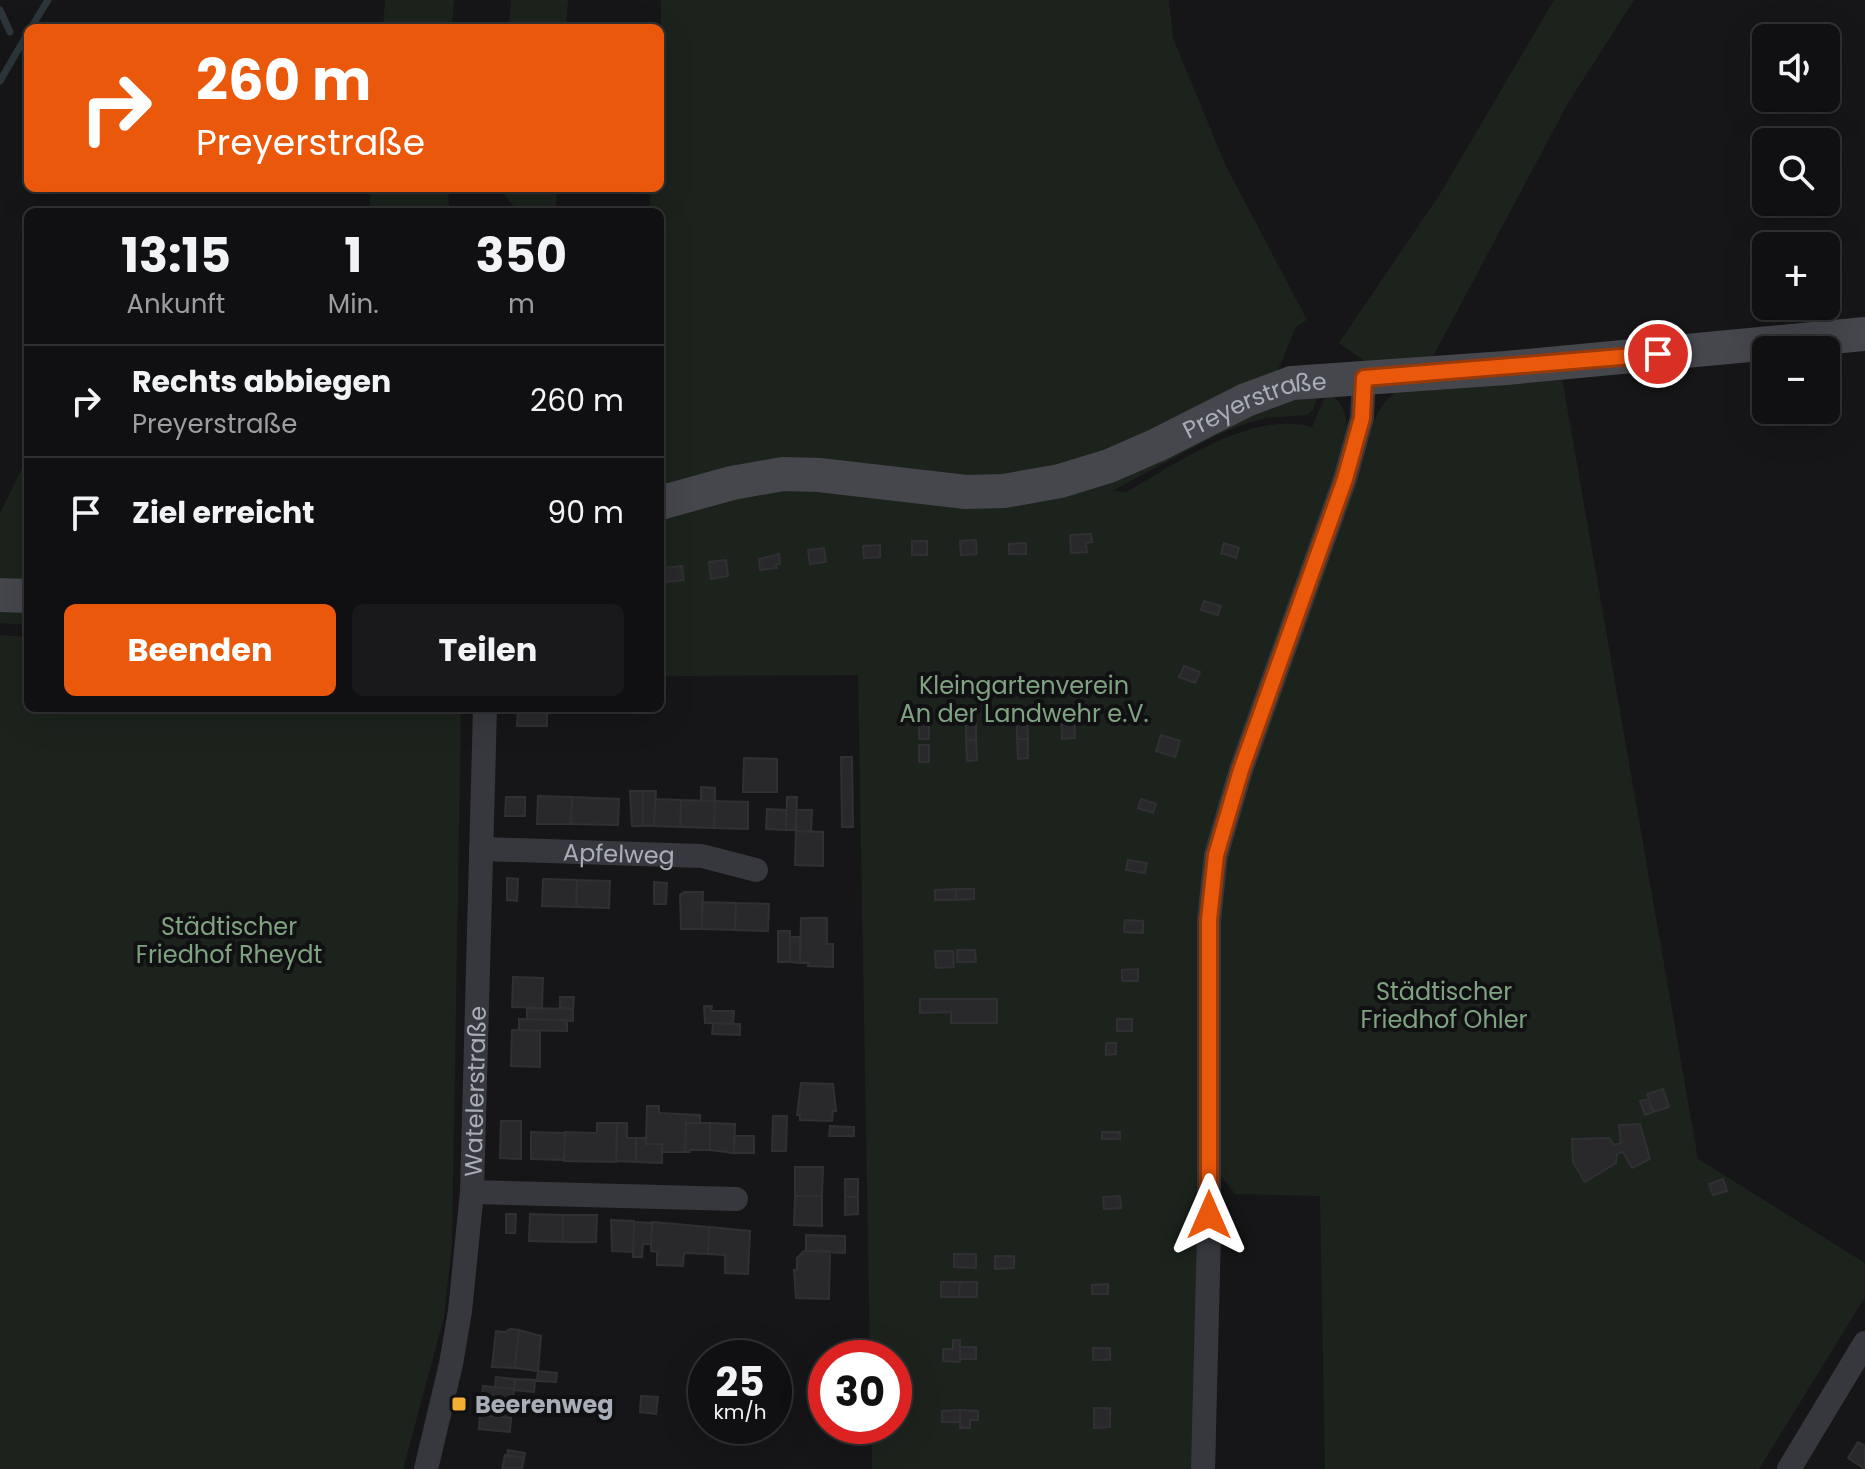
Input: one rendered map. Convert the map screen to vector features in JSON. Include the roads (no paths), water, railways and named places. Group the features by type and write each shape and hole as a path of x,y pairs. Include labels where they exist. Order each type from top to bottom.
{"main road":[{"name":"Preyerstraße","path":"664,502 732,483 783,474 819,475 966,492 1004,491 1060,481 1109,466 1269,390 1292,383 1506,368 1865,334"},
{"path":"0,595 24,596"}],"street":[{"path":"1203,1469 1209,1215 1209,920 1216,855 1241,770 1345,479 1362,418 1364,378"},
{"name":"Watelerstraße","path":"426,1469 460,1311 472,1192 485,712"},
{"name":"Apfelweg","path":"481,849 702,856 756,870"},
{"path":"472,1192 736,1199"},
{"path":"1789,1469 1865,1343"}],"waterway":[{"path":"33,24 48,0"},
{"path":"0,10 10,32"},
{"path":"0,81 24,40"}],"place":[{"name":"Beerenweg","path":"459,1404"}],"park label":[{"name":"Kleingartenverein An der Landwehr e.V.","path":"1024,699"},
{"name":"Städtischer Friedhof Rheydt","path":"229,940"},
{"name":"Städtischer Friedhof Ohler","path":"1444,1005"}]}
